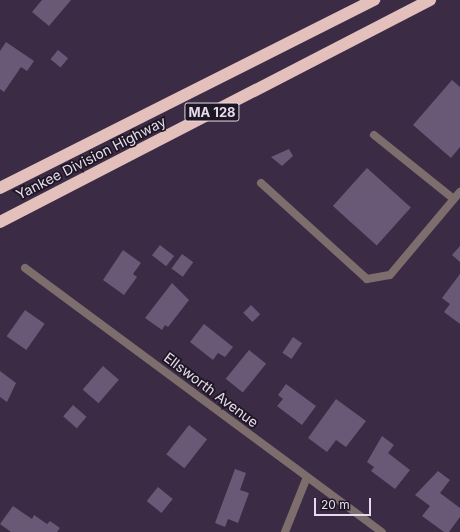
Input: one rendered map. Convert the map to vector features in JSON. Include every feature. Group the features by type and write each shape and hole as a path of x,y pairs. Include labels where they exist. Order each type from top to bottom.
{"highway":[{"name":"Yankee Division Highway","path":"0,188 374,0"},
{"name":"Yankee Division Highway","path":"0,222 427,1"}],"street":[{"path":"374,135 454,199"},
{"path":"261,183 367,279 390,275 460,192"},
{"name":"Ellsworth Avenue","path":"25,268 382,532"},
{"path":"285,532 307,477"}],"building":[{"path":"42,0 71,0 49,26 32,12"},
{"path":"6,42 34,61 27,71 21,67 4,92 0,89 0,51"},
{"path":"58,50 68,58 61,68 50,59"},
{"path":"452,80 460,87 460,147 451,158 413,125"},
{"path":"289,149 293,156 282,166 271,157"},
{"path":"367,168 411,207 377,245 333,206"},
{"path":"160,245 174,256 166,266 152,255"},
{"path":"460,246 460,262 452,255"},
{"path":"123,250 141,263 133,274 137,277 124,295 103,280"},
{"path":"182,254 193,262 183,277 171,269"},
{"path":"460,274 460,324 444,312 450,304 442,298"},
{"path":"172,283 189,300 168,327 165,325 162,330 145,318"},
{"path":"251,305 260,314 252,322 243,313"},
{"path":"25,310 45,324 26,350 7,336"},
{"path":"204,324 233,347 225,357 218,353 213,360 190,342"},
{"path":"293,337 302,343 291,359 282,353"},
{"path":"249,350 266,364 243,393 226,379"},
{"path":"103,366 119,380 99,403 83,389"},
{"path":"0,371 16,383 7,402 0,397"},
{"path":"286,384 316,406 302,425 277,406 283,399 278,395"},
{"path":"336,399 366,421 346,447 336,440 327,452 308,438"},
{"path":"73,405 87,417 77,428 63,416"},
{"path":"189,425 207,439 184,468 166,454"},
{"path":"382,436 394,445 388,453 410,470 395,489 371,471 374,467 367,462"},
{"path":"235,469 246,473 240,490 249,493 238,523 228,519 225,527 215,523"},
{"path":"438,471 450,480 440,493 460,508 460,517 449,532 444,532 422,516 430,506 415,495"},
{"path":"158,487 173,499 161,513 147,501"},
{"path":"13,506 32,519 34,515 47,524 50,521 60,528 57,532 11,532 0,524"}]}
